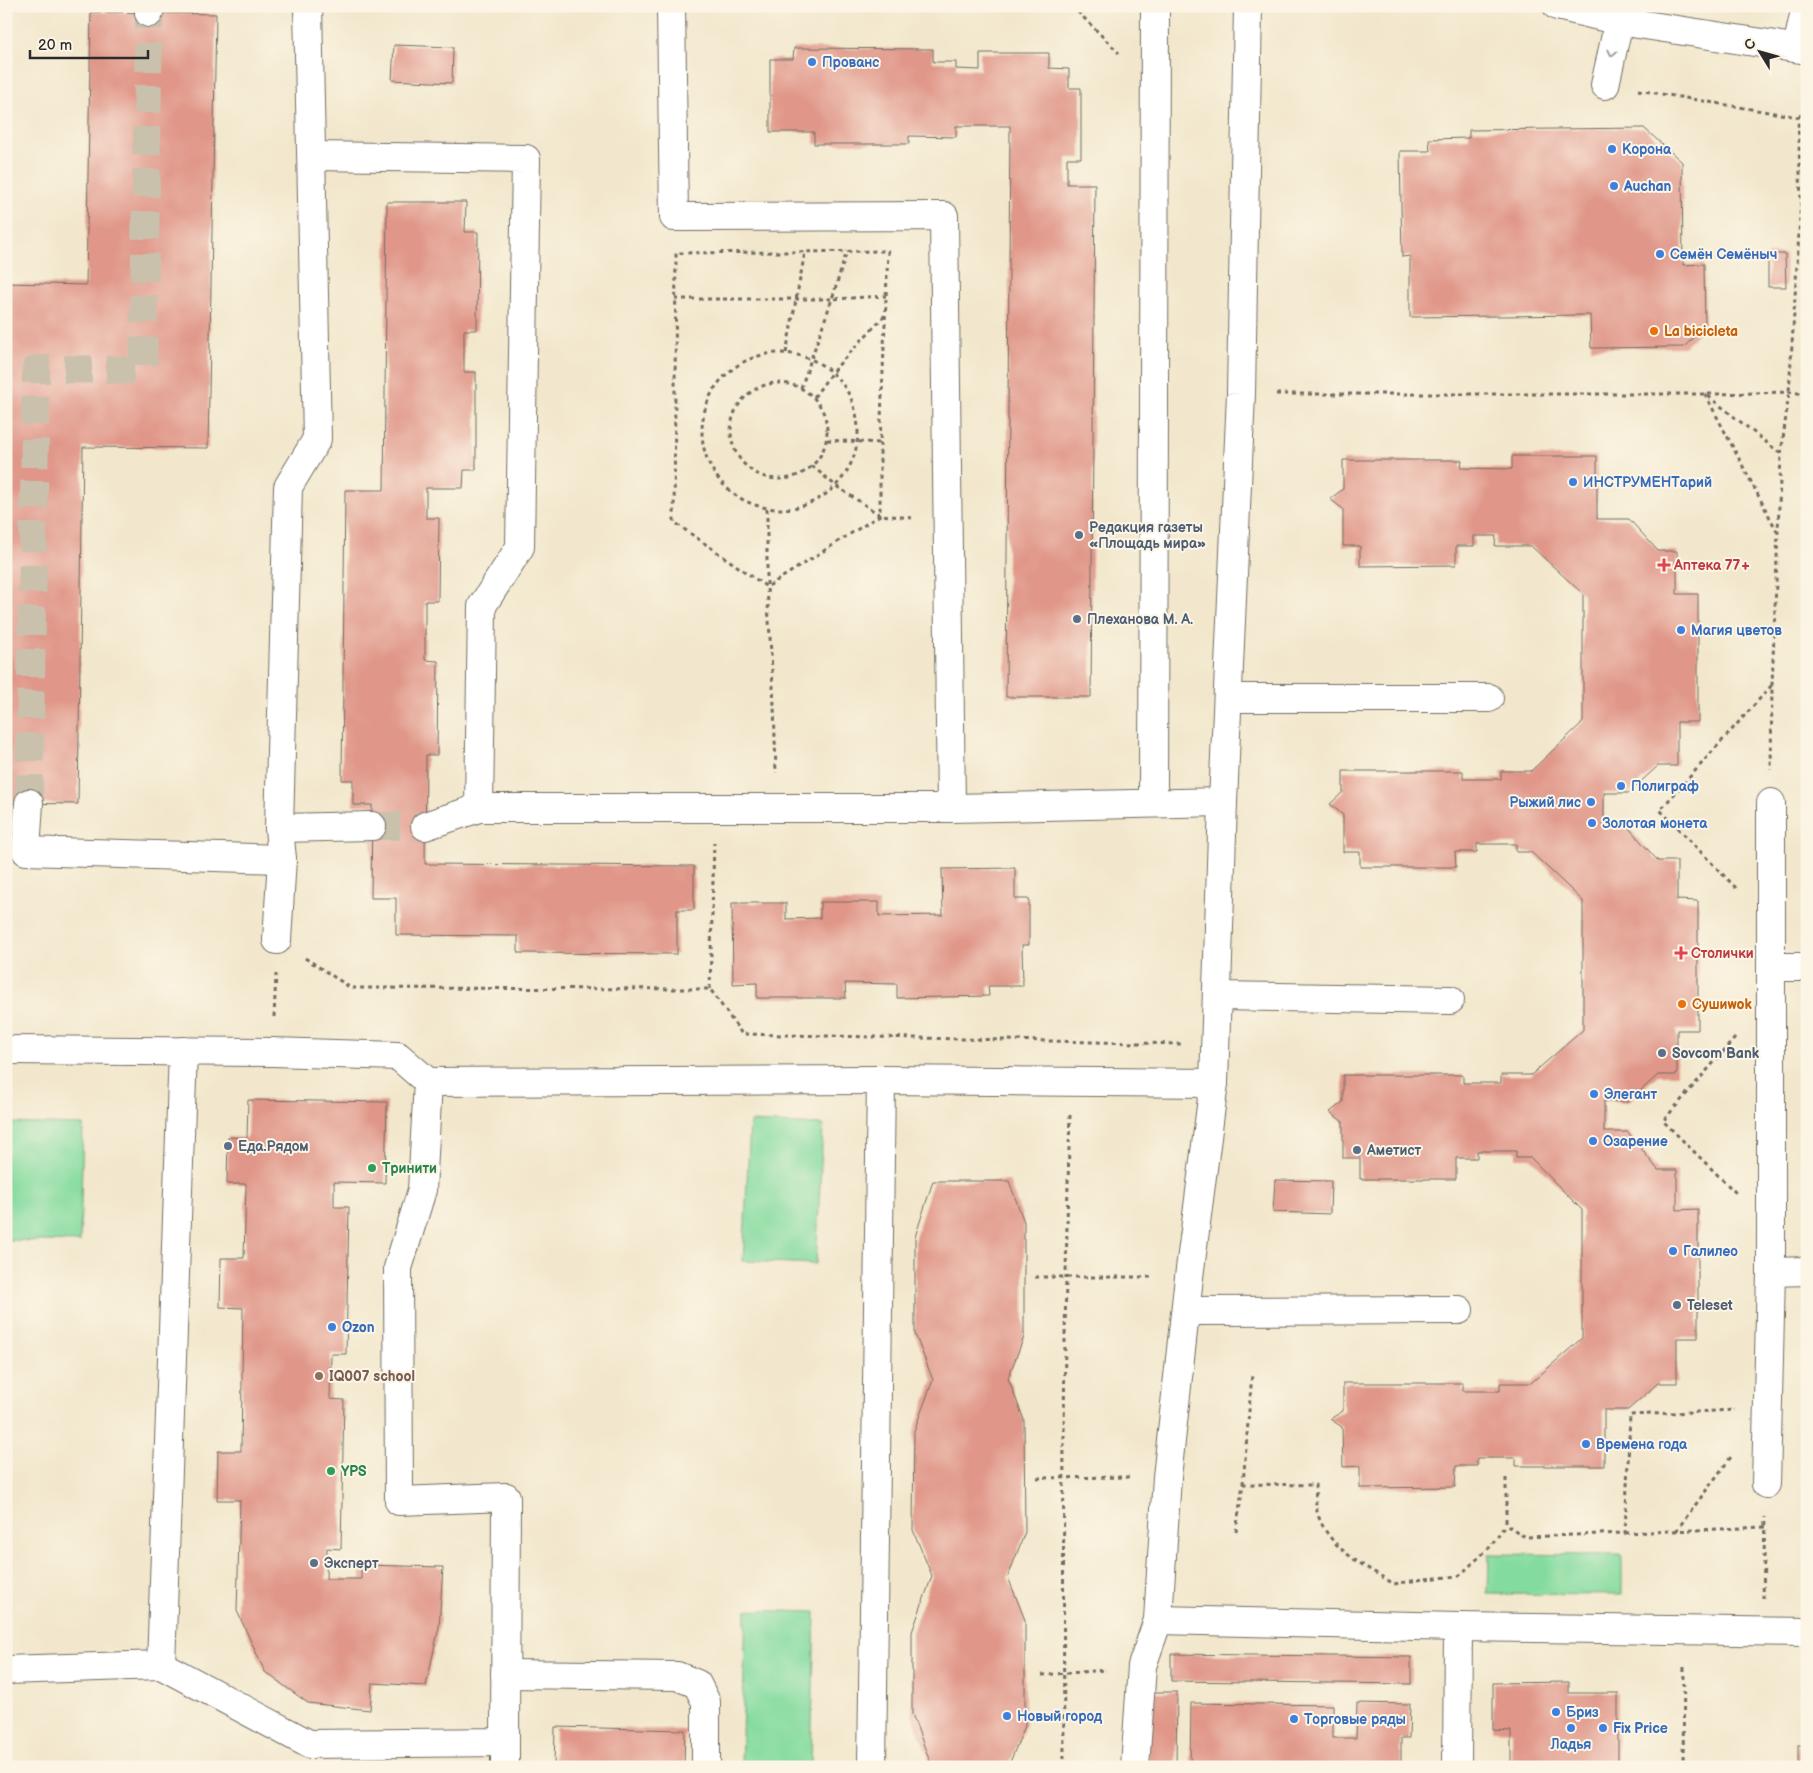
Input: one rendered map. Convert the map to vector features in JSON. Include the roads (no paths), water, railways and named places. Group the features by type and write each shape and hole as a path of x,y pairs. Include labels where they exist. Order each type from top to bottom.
{"street":[{"path":"277,940 282,859 279,828 288,487 317,439 308,6"},
{"path":"671,6 674,217 944,216 951,808"},
{"path":"1153,802 1155,6"},
{"path":"1135,1767 1142,1666 1158,1620 1167,1477 1189,1277 1214,1083 1223,802 1241,394 1248,6"},
{"path":"1557,6 1619,21 1802,49 1806,6"},
{"path":"1606,85 1619,21"},
{"path":"312,156 526,159 520,548 482,606 478,808"},
{"path":"1228,698 1489,698"},
{"path":"425,826 478,808 951,808 1153,802 1223,802"},
{"path":"29,803 26,851 282,859"},
{"path":"1766,1484 1771,1272 1771,803"},
{"path":"279,828 372,826"},
{"path":"1771,967 1807,967"},
{"path":"1217,996 1450,1000"},
{"path":"6,1050 273,1052 398,1056 428,1082 881,1080 1214,1083"},
{"path":"161,1665 183,1051"},
{"path":"872,1767 881,1080"},
{"path":"6,1670 161,1665 309,1744 505,1755 506,1497 399,1501 398,1268 422,1190 428,1082"},
{"path":"1771,1272 1807,1271"},
{"path":"1186,1311 1459,1310"},
{"path":"1158,1620 1807,1632"},
{"path":"1457,1767 1458,1627"},
{"path":"505,1674 677,1676 697,1684 706,1702 706,1767"}],"tunnel":[{"path":"29,803 36,369 143,370 149,13"},
{"path":"372,826 425,826"}],"place":[{"name":"Прованс","path":"812,62"},
{"name":"Корона","path":"1612,149"},
{"name":"Auchan","path":"1614,186"},
{"name":"Семён Семёныч","path":"1660,254"},
{"name":"La bicicleta","path":"1654,331"},
{"name":"ИНСТРУМЕНТарий","path":"1573,482"},
{"name":"Редакция газеты «Площадь мира»","path":"1079,535"},
{"name":"Аптека 77+","path":"1664,565"},
{"name":"Плеханова М. А.","path":"1077,619"},
{"name":"Магия цветов","path":"1681,630"},
{"name":"Полиграф","path":"1621,786"},
{"name":"Рыжий лис","path":"1591,802"},
{"name":"Золотая монета","path":"1592,823"},
{"name":"Столички","path":"1681,953"},
{"name":"Сушиwok","path":"1682,1004"},
{"name":"Sovcom Bank","path":"1662,1053"},
{"name":"Элегант","path":"1594,1094"},
{"name":"Озарение","path":"1593,1141"},
{"name":"Еда.Рядом","path":"228,1146"},
{"name":"Аметист","path":"1357,1150"},
{"name":"Тринити","path":"372,1168"},
{"name":"Галилео","path":"1673,1251"},
{"name":"Teleset","path":"1677,1305"},
{"name":"Ozon","path":"332,1327"},
{"name":"IQ007 school","path":"319,1376"},
{"name":"Времена года","path":"1586,1444"},
{"name":"YPS","path":"331,1471"},
{"name":"Эксперт","path":"314,1563"},
{"name":"Бриз","path":"1556,1712"},
{"name":"Новый город","path":"1007,1716"},
{"name":"Торговые ряды","path":"1294,1719"},
{"name":"Ладья","path":"1571,1728"},
{"name":"Fix Price","path":"1603,1728"}]}
